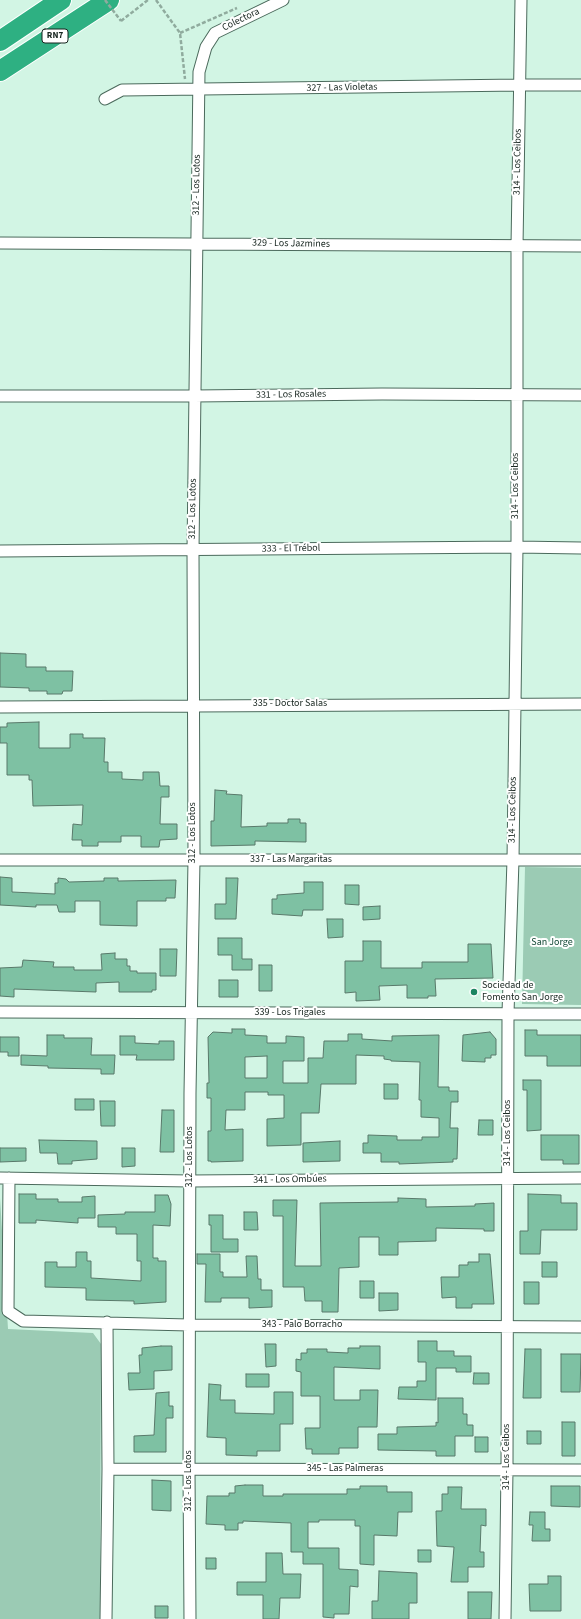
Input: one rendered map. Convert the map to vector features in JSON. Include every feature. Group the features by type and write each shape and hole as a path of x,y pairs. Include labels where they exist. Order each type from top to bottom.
{"highway":[{"name":"RN7","path":"0,41 61,0"},
{"name":"RN7","path":"0,71 109,0"}],"street":[{"name":"Colectora","path":"206,47 215,33 283,0"},
{"name":"314 - Los Ceibos","path":"505,1619 507,1469 508,1013 513,860 517,246 521,0"},
{"name":"312 - Los Lotos","path":"190,1619 189,1324 194,860 194,396 198,91 199,72 206,47"},
{"name":"327 - Las Violetas","path":"105,99 122,90 198,91 520,84 581,85"},
{"name":"329 - Los Jazmines","path":"0,243 581,246"},
{"name":"331 - Los Rosales","path":"0,396 382,394 581,395"},
{"name":"333 - El Trébol","path":"0,551 516,547 581,548"},
{"name":"335 - Doctor Salas","path":"0,707 515,703 581,704"},
{"name":"337 - Las Margaritas","path":"0,860 581,860"},
{"name":"339 - Los Trigales","path":"0,1012 581,1014"},
{"name":"341 - Los Ombúes","path":"5,1178 190,1181 508,1177 581,1178"},
{"name":"343 - Palo Borracho","path":"5,1178 8,1311 23,1321 189,1324 581,1327"},
{"path":"106,1619 108,1469 107,1322"},
{"name":"345 - Las Palmeras","path":"108,1469 581,1470"}],"path":[{"path":"105,0 121,21 148,0"},
{"path":"156,0 180,33 186,91"},
{"path":"180,33 241,6"}],"green space":[{"name":"San Jorge","path":"525,867 581,868 581,1005 522,1004"},
{"path":"0,1198 8,1329 93,1333 101,1344 100,1619 0,1619"}],"building":[{"path":"0,653 26,654 26,667 46,667 46,671 73,671 72,691 63,691 62,694 47,694 47,691 29,691 29,688 0,687"},
{"path":"39,722 39,748 70,748 70,734 83,734 83,738 105,738 104,762 108,762 108,772 122,772 122,779 143,780 143,772 159,772 160,786 169,786 169,797 161,797 160,824 177,824 177,839 160,840 159,847 141,847 141,836 121,836 121,842 98,842 98,846 82,846 82,840 72,840 73,824 82,825 83,805 33,806 32,780 29,780 29,775 7,775 7,743 0,743 0,727 7,727 7,723"},
{"path":"215,790 227,791 226,794 242,795 241,827 267,826 267,823 288,823 288,819 300,819 300,823 306,823 306,842 255,841 255,845 211,846 211,821 214,821"},
{"path":"0,877 12,878 12,892 55,894 55,883 58,883 58,878 66,879 69,882 104,881 104,878 118,878 118,881 176,880 175,898 166,898 166,901 137,901 137,926 100,925 100,901 75,901 75,912 59,912 57,905 36,905 36,907 0,905"},
{"path":"226,878 238,878 236,919 215,919 215,904 226,904"},
{"path":"304,882 323,882 323,910 303,910 302,916 272,914 272,899 277,899 277,895 304,893"},
{"path":"345,885 359,885 359,905 345,904"},
{"path":"380,906 380,919 363,920 363,907"},
{"path":"327,919 343,919 343,937 328,938"},
{"path":"218,938 242,938 242,959 252,959 252,970 232,970 232,955 218,955"},
{"path":"363,941 381,941 381,968 422,968 422,962 468,962 468,944 491,944 493,978 435,979 436,996 428,996 428,998 407,998 407,985 379,986 380,1000 356,1001 356,992 345,993 345,961 363,961"},
{"path":"160,949 177,949 176,976 160,976"},
{"path":"115,953 115,959 127,959 127,966 130,966 130,971 137,971 137,973 156,973 156,990 152,990 152,992 119,992 119,982 96,983 96,992 14,989 14,997 0,996 0,968 22,967 23,960 54,962 53,967 74,967 74,970 102,970 101,954"},
{"path":"259,965 272,965 272,991 259,991"},
{"path":"219,980 238,980 238,997 219,997"},
{"path":"232,1029 245,1029 245,1035 267,1036 267,1043 286,1043 286,1036 304,1037 304,1061 283,1061 283,1083 308,1083 308,1058 323,1058 324,1041 348,1041 348,1034 362,1034 362,1039 392,1041 392,1036 439,1035 438,1087 449,1087 449,1091 458,1091 458,1102 451,1102 450,1128 458,1128 457,1159 453,1159 453,1162 399,1164 399,1162 381,1162 381,1153 363,1153 363,1143 368,1143 368,1135 397,1136 397,1140 422,1140 422,1137 439,1137 439,1118 421,1117 421,1100 419,1100 420,1062 391,1061 384,1059 384,1056 356,1055 356,1084 321,1084 319,1113 301,1113 301,1145 267,1146 267,1119 284,1118 284,1095 268,1095 268,1092 245,1092 245,1110 226,1110 225,1130 243,1129 243,1161 208,1161 208,1131 211,1131 211,1098 207,1098 207,1083 209,1083 208,1037 213,1032 232,1033","holes":["267,1056 267,1078 245,1078 245,1057"]},
{"path":"525,1030 537,1030 537,1035 581,1035 581,1066 547,1066 547,1056 525,1056"},
{"path":"490,1032 496,1039 496,1055 491,1055 491,1058 485,1058 485,1062 462,1061 463,1035"},
{"path":"47,1035 64,1035 64,1038 92,1038 91,1055 115,1055 114,1074 101,1074 101,1069 48,1068 48,1066 21,1065 21,1055 47,1056"},
{"path":"120,1036 135,1036 135,1043 159,1044 159,1041 174,1041 174,1060 136,1060 137,1055 120,1055"},
{"path":"0,1037 19,1037 19,1056 8,1056 8,1052 0,1052"},
{"path":"523,1080 541,1080 541,1130 527,1131 527,1090 523,1090"},
{"path":"384,1084 398,1084 398,1099 384,1099"},
{"path":"75,1099 94,1099 94,1110 75,1110"},
{"path":"100,1101 115,1101 115,1126 101,1126"},
{"path":"162,1110 174,1110 174,1152 160,1152"},
{"path":"479,1120 493,1120 493,1135 478,1135"},
{"path":"541,1135 579,1135 579,1164 563,1164 563,1160 541,1160"},
{"path":"39,1140 97,1141 97,1159 72,1161 72,1164 58,1164 57,1153 40,1153"},
{"path":"340,1141 340,1161 303,1162 303,1143"},
{"path":"0,1148 26,1148 26,1161 0,1162"},
{"path":"122,1148 135,1148 135,1166 122,1167"},
{"path":"19,1194 36,1194 36,1199 58,1199 58,1202 82,1202 82,1197 95,1196 95,1218 78,1218 78,1223 36,1220 36,1223 19,1223"},
{"path":"528,1194 561,1195 561,1203 577,1203 577,1230 541,1230 540,1254 520,1254 520,1231 528,1231"},
{"path":"155,1195 168,1195 171,1204 170,1226 153,1225 153,1258 158,1258 158,1261 166,1261 166,1302 134,1304 134,1301 86,1300 86,1288 45,1287 45,1262 57,1262 57,1267 76,1267 76,1252 87,1252 87,1261 91,1261 91,1278 141,1281 141,1261 137,1261 137,1234 116,1234 116,1227 98,1227 98,1215 125,1214 125,1212 155,1212"},
{"path":"398,1198 426,1199 426,1207 475,1206 475,1204 494,1203 494,1231 484,1231 484,1229 436,1228 436,1241 398,1242 398,1255 379,1255 379,1237 359,1237 359,1267 339,1268 338,1312 322,1312 322,1301 305,1301 304,1287 283,1287 283,1216 273,1216 273,1200 297,1200 295,1266 321,1266 320,1203 398,1202"},
{"path":"244,1212 257,1212 258,1230 244,1230"},
{"path":"209,1215 223,1215 223,1239 238,1239 238,1252 211,1252 211,1225 209,1225"},
{"path":"197,1254 220,1254 220,1272 223,1272 223,1277 247,1277 246,1256 257,1256 258,1279 261,1279 261,1290 272,1290 272,1307 249,1308 249,1298 221,1298 221,1302 205,1302 206,1264 197,1264"},
{"path":"479,1254 490,1254 494,1304 472,1304 472,1308 456,1308 456,1297 442,1298 441,1277 459,1277 459,1265 468,1265 468,1262 479,1262"},
{"path":"542,1262 557,1262 557,1277 542,1277"},
{"path":"360,1281 374,1281 374,1298 360,1298"},
{"path":"524,1282 539,1282 539,1304 524,1304"},
{"path":"379,1293 398,1293 398,1310 379,1311"},
{"path":"418,1341 437,1341 437,1351 454,1351 454,1356 471,1356 471,1372 456,1372 456,1368 436,1368 436,1400 398,1399 399,1387 417,1387 417,1381 426,1381 426,1362 418,1362"},
{"path":"265,1344 276,1344 276,1366 266,1367"},
{"path":"172,1346 172,1370 154,1371 154,1389 129,1390 128,1373 140,1373 139,1355 142,1355 142,1348"},
{"path":"360,1346 380,1346 380,1369 334,1367 334,1400 360,1400 360,1390 378,1390 377,1427 358,1427 358,1448 339,1448 339,1454 312,1454 312,1449 306,1449 305,1428 320,1428 320,1396 301,1396 301,1372 296,1371 296,1359 301,1360 301,1353 307,1353 307,1349 327,1349 327,1352 348,1353 348,1348 360,1348"},
{"path":"525,1349 541,1349 541,1398 523,1398"},
{"path":"561,1354 581,1354 580,1392 561,1392"},
{"path":"474,1373 489,1373 489,1384 473,1384"},
{"path":"246,1374 269,1374 269,1387 246,1387"},
{"path":"209,1384 221,1385 220,1400 235,1400 235,1413 274,1414 274,1392 293,1392 293,1424 280,1424 280,1451 257,1451 257,1456 226,1455 226,1438 207,1437"},
{"path":"169,1392 169,1406 173,1406 173,1418 166,1418 166,1452 134,1452 134,1436 154,1435 156,1393"},
{"path":"438,1398 463,1398 463,1414 467,1414 467,1425 473,1425 473,1436 455,1436 455,1456 436,1456 436,1451 378,1450 378,1434 397,1434 397,1427 436,1426 436,1422 438,1423"},
{"path":"562,1422 575,1422 575,1456 562,1456"},
{"path":"527,1431 541,1431 541,1444 527,1444"},
{"path":"475,1437 488,1437 488,1452 475,1452"},
{"path":"152,1480 171,1481 171,1511 152,1510"},
{"path":"263,1485 263,1496 283,1496 283,1494 347,1494 347,1489 360,1489 360,1486 387,1486 387,1492 412,1492 412,1512 398,1512 397,1536 374,1535 374,1565 360,1564 360,1526 355,1526 355,1520 319,1520 319,1522 308,1522 308,1548 339,1548 339,1569 358,1570 358,1587 350,1586 349,1614 334,1614 334,1618 323,1617 323,1564 303,1564 303,1552 291,1552 291,1523 243,1521 243,1523 238,1523 238,1530 225,1530 225,1525 206,1524 207,1496 229,1496 229,1493 235,1493 235,1486"},
{"path":"551,1486 580,1486 580,1507 551,1506"},
{"path":"448,1487 462,1487 461,1509 486,1509 486,1526 481,1525 480,1552 484,1552 484,1567 468,1567 468,1582 451,1582 454,1547 437,1546 436,1511 442,1511 442,1494 448,1494"},
{"path":"530,1512 545,1512 545,1529 550,1529 550,1541 532,1541 533,1525 529,1525"},
{"path":"418,1550 431,1550 431,1562 418,1562"},
{"path":"266,1553 282,1553 283,1574 301,1574 300,1598 280,1598 279,1619 263,1619 263,1595 237,1595 237,1582 266,1582"},
{"path":"206,1558 216,1558 216,1569 206,1569"},
{"path":"379,1571 417,1573 417,1603 409,1603 409,1619 372,1619 372,1601 378,1601"},
{"path":"548,1576 561,1576 561,1611 530,1611 529,1584 548,1584"},
{"path":"468,1592 492,1592 491,1619 468,1619"},
{"path":"155,1606 168,1606 168,1618 155,1618"}],"place":[{"name":"Sociedad de Fomento San Jorge","path":"474,992"}]}
